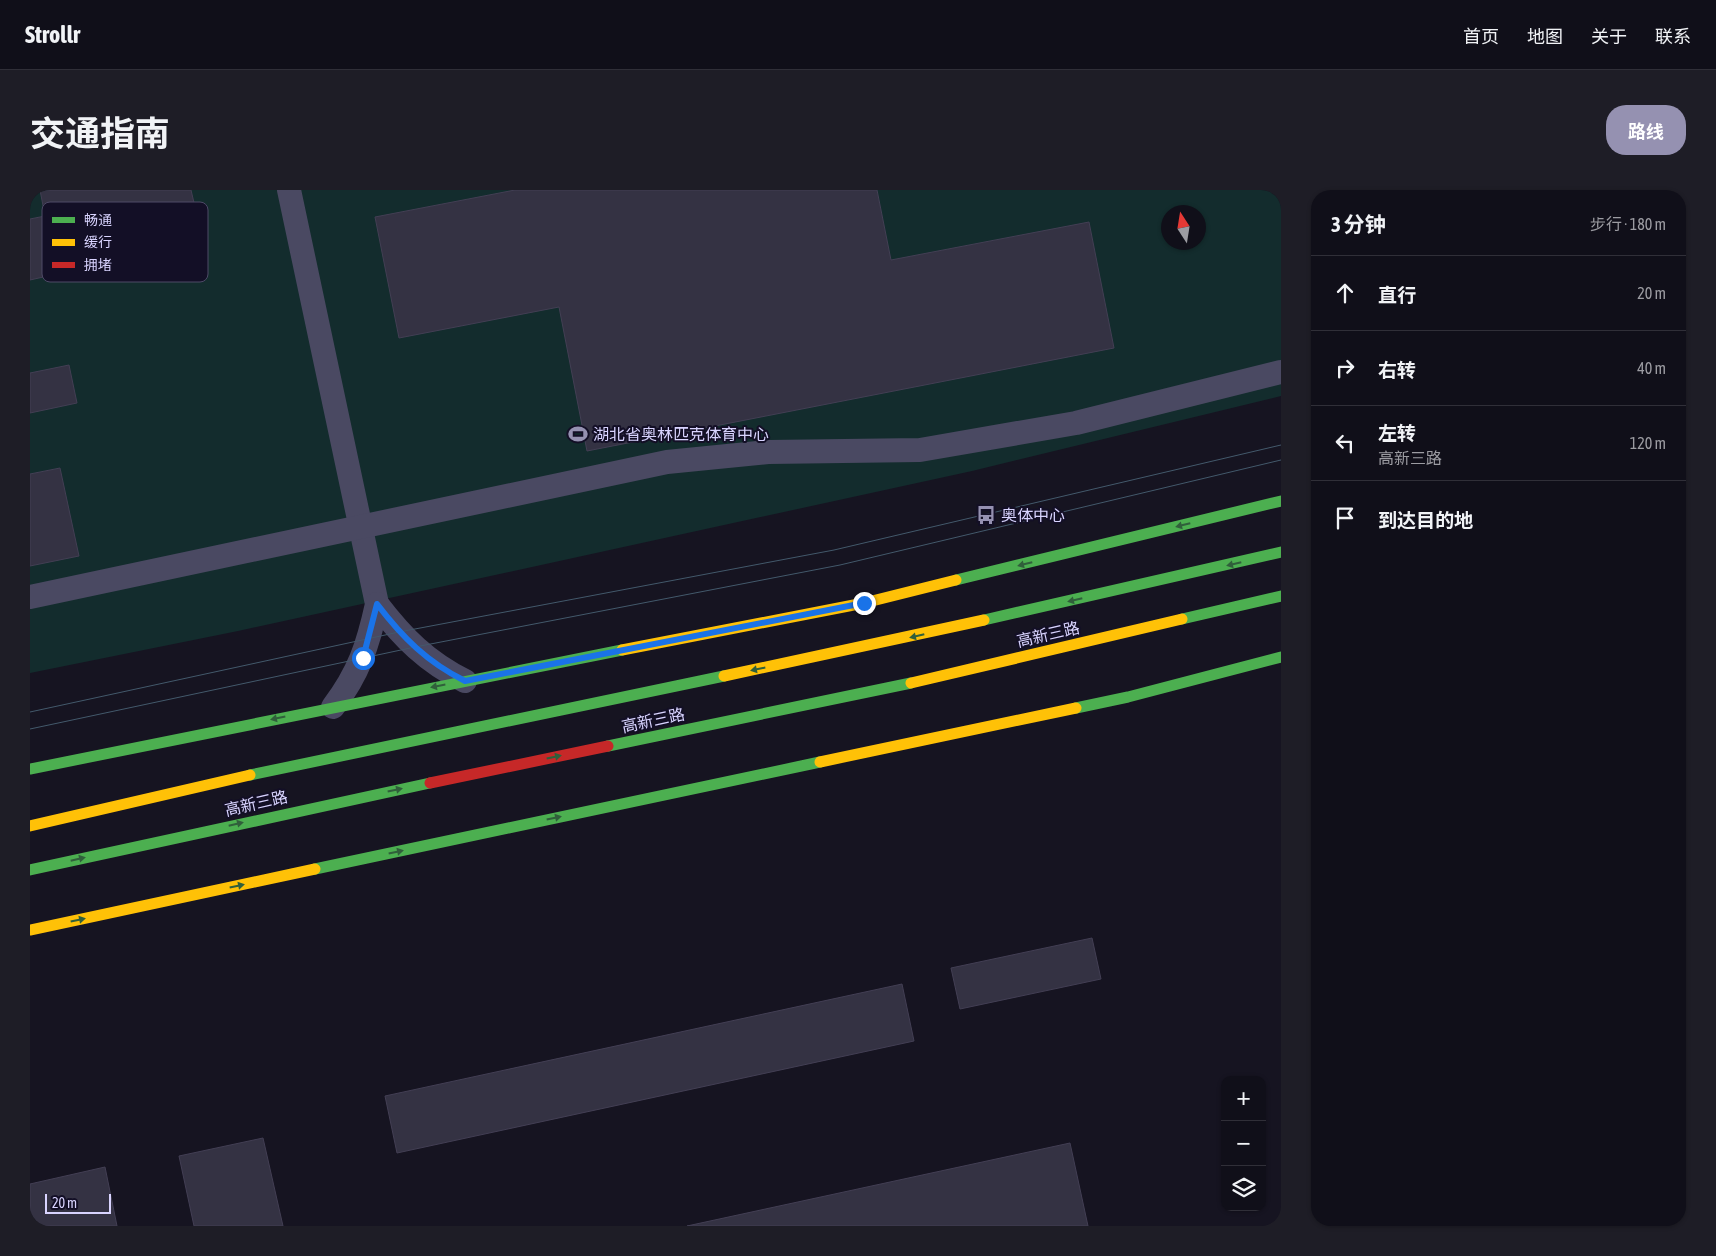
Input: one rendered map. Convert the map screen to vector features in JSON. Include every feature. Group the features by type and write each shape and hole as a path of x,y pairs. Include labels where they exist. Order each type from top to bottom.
{"main road":[{"path":"30,769 333,706 864,603 1281,501"},
{"name":"高新三路","path":"30,826 308,762 855,649 1281,552"},
{"name":"高新三路","path":"30,870 316,806 866,693 1281,596"},
{"path":"30,930 1128,697 1281,657"}],"street":[{"path":"289,190 377,604 399,632 439,668 465,681"},
{"path":"30,597 667,462 768,452 920,450 1076,423 1281,372"},
{"path":"333,706 349,687 363,658 377,604"}],"green space":[{"name":"湖北省奥林匹克体育中心","path":"30,190 1281,190 1281,396 972,471 238,631 30,673"}],"building":[{"path":"40,190 191,190 194,202 42,202"},
{"path":"515,190 877,190 891,260 1089,222 1114,348 587,451 559,307 399,338 375,217"},
{"path":"42,217 42,277 30,280 30,219"},
{"path":"69,365 77,403 30,413 30,373"},
{"path":"60,468 79,556 30,566 30,474"},
{"path":"1092,938 1101,979 960,1009 951,968"},
{"path":"902,984 914,1041 397,1153 385,1096"},
{"path":"263,1138 283,1226 194,1226 179,1156"},
{"path":"1070,1143 1088,1226 687,1226"},
{"path":"105,1167 117,1226 30,1226 30,1184"}],"tram line":[{"path":"30,712 399,632 834,550 1281,445"},
{"path":"30,729 415,647 840,565 1281,460"}],"traffic: fast":[{"path":"956,580 1281,501"},
{"path":"984,620 1281,552"},
{"path":"1182,619 1281,596"},
{"path":"30,769 622,650"},
{"path":"1076,708 1128,697 1281,657"},
{"path":"250,775 724,676"},
{"path":"608,746 911,683"},
{"path":"315,869 820,762"},
{"path":"30,870 430,783"}],"traffic: slow":[{"path":"622,650 864,603 956,580"},
{"path":"911,683 1182,619"},
{"path":"724,676 984,620"},
{"path":"820,762 1076,708"},
{"path":"30,826 250,775"},
{"path":"30,930 315,869"}],"traffic: jam":[{"path":"430,783 608,746"}],"place":[{"name":"湖北省奥林匹克体育中心","path":"578,434"},
{"name":"奥体中心","path":"986,515"}],"route":[{"path":"363,658 377,604 399,632 439,668 465,681 864,603"}]}
